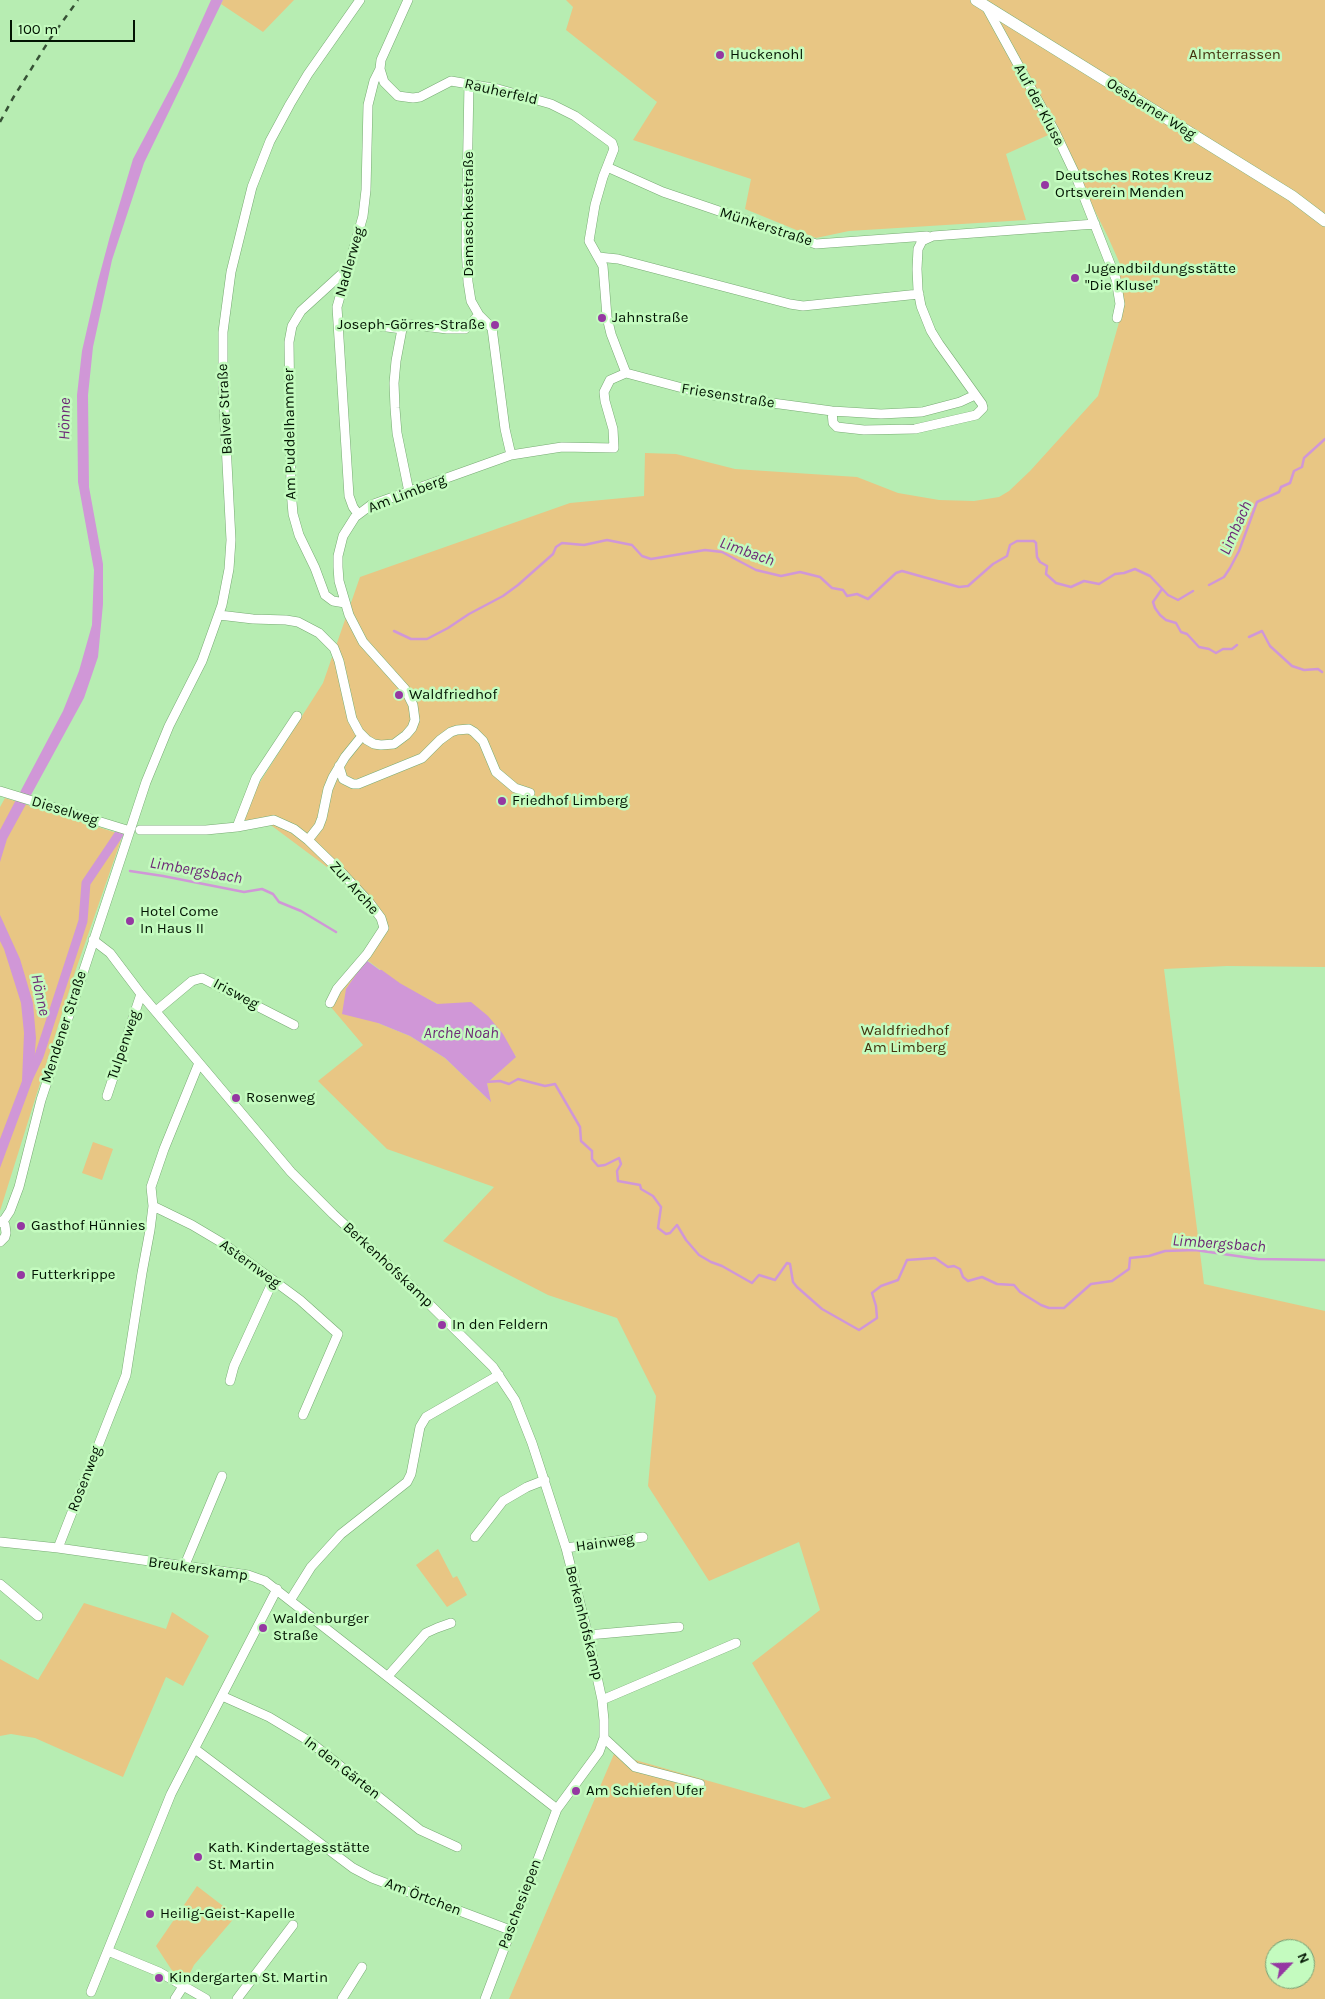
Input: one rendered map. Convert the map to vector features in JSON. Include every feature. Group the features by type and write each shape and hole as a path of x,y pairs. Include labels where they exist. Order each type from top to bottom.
{"street":[{"name":"Balver Straße","path":"130,831 156,754 202,661 219,614 227,578 231,540 223,386 223,332 226,303 236,249 252,187 270,141 308,74 360,0"},
{"path":"380,69 383,52 408,0"},
{"name":"Oesberner Weg","path":"976,0 1292,196 1325,221"},
{"name":"Auf der Kluse","path":"988,8 1059,141 1095,224 1118,286 1120,304 1117,318"},
{"name":"Rauherfeld","path":"380,69 387,86 398,96 405,98 427,94 446,82 469,83 519,94 551,104 598,132 613,147 607,167"},
{"name":"Nadlerweg","path":"358,514 349,496 337,321 339,295 363,216 366,190 368,105 374,81 380,69"},
{"name":"Damaschkestraße","path":"469,83 467,262 472,301 480,315 492,328 505,429 511,455"},
{"path":"607,167 589,234 590,246 603,266 606,308 611,334 626,373"},
{"name":"Münkerstraße","path":"607,167 663,192 816,244 1095,224"},
{"path":"832,411 833,422 837,427 864,430 915,429 976,415 983,408 931,331 919,294 918,250 922,241 931,236"},
{"path":"598,257 618,259 796,305 813,306 919,294"},
{"name":"Am Puddelhammer","path":"345,603 333,601 325,595 315,568 299,535 293,514 290,490 289,342 292,326 301,311 348,268"},
{"path":"408,492 397,433 394,400 396,362 402,329 408,324 447,329 466,329 480,315"},
{"path":"372,325 402,329"},
{"name":"Friesenstraße","path":"626,373 705,394 832,411 881,414 922,412 960,402 975,395"},
{"name":"Am Limberg","path":"362,736 374,744 394,744 412,728 415,712 412,700 405,689 363,642 345,603 339,581 338,556 343,536 358,514 371,505 511,455 562,447 614,448 613,429 604,392 610,380 626,373"},
{"path":"219,614 253,619 298,622 319,633 334,648 340,661 352,719 362,736 340,766 328,789 319,826 308,840"},
{"path":"237,827 241,812 256,778 297,716"},
{"path":"340,766 343,779 353,784 358,784 422,758 451,732 469,729 483,741 496,772 515,788 530,794"},
{"name":"Dieselweg","path":"0,791 130,831"},
{"name":"Zur Arche","path":"140,830 206,830 237,827 274,820 294,829 308,840 369,902 384,924 384,928 367,954 337,989 330,1003"},
{"name":"Mendener Straße","path":"0,1242 6,1233 5,1226 1,1222 10,1211 17,1194 40,1100 130,831"},
{"name":"Berkenhofskamp","path":"93,940 110,953 141,994 291,1172 478,1351 498,1375 522,1414 566,1548 588,1635 602,1700 604,1720 604,1738 598,1752 557,1809"},
{"name":"Irisweg","path":"156,1011 192,981 202,978 294,1025"},
{"name":"Tulpenweg","path":"107,1096 141,994"},
{"name":"Rosenweg","path":"58,1548 126,1375 153,1206 151,1186 199,1063"},
{"name":"Asternweg","path":"153,1206 192,1225 224,1244 300,1300 338,1334 303,1415"},
{"path":"230,1381 234,1366 273,1281"},
{"path":"291,1600 311,1567 341,1534 407,1482 411,1474 420,1428 426,1417 498,1375"},
{"path":"184,1566 222,1476"},
{"path":"475,1536 503,1502 527,1487 545,1480"},
{"name":"Hainweg","path":"566,1548 644,1537"},
{"name":"Breukerskamp","path":"0,1542 58,1548 248,1575 265,1581 278,1589 557,1809"},
{"path":"0,1584 38,1616"},
{"path":"91,1992 162,1815 278,1589"},
{"path":"388,1676 426,1633 451,1623"},
{"path":"588,1635 679,1626"},
{"name":"Berkenhofskamp","path":"602,1700 736,1643"},
{"name":"In den Gärten","path":"222,1696 269,1717 309,1741 420,1830 457,1847"},
{"path":"604,1738 634,1767 700,1784"},
{"name":"Am Örtchen","path":"195,1749 353,1868 372,1878 510,1930"},
{"name":"Paschesiepen","path":"485,1999 557,1809"},
{"path":"238,1999 293,1925"},
{"path":"108,1951 159,1972 206,1999"},
{"path":"342,1999 362,1967"},
{"path":"175,1999 184,1985"}],"green space":[{"path":"223,0 294,0 263,32 221,4"},
{"path":"566,0 1325,0 1325,967 1227,966 1164,969 1204,1284 1325,1311 1325,1999 509,1999 614,1754 804,1808 831,1798 752,1663 820,1610 799,1542 709,1581 648,1486 656,1396 617,1318 548,1295 443,1241 494,1187 387,1149 318,1081 363,1045 330,1006 388,927 343,879 268,823 243,820 253,793 323,683 360,577 570,503 644,496 645,453 676,454 735,469 857,477 898,493 939,500 974,501 999,497 1009,491 1030,471 1098,396 1122,312 1115,267 1120,264 1055,132 1006,154 1026,220 849,231 816,238 745,209 751,179 633,140 657,102 566,30 573,7","holes":["367,960 399,984 437,1004 516,1056 487,1083 490,1101 445,1058 410,1036 378,1023"]},
{"path":"5,798 114,832 121,840 74,975 0,1211 0,807"},
{"path":"93,1142 113,1149 102,1180 82,1173"},
{"path":"438,1549 453,1578 457,1576 467,1595 447,1607 416,1565"},
{"path":"84,1603 166,1629 172,1612 209,1636 183,1686 166,1677 123,1777 35,1738 11,1734 0,1736 0,1659 38,1680"},
{"path":"197,1886 236,1916 194,1965 187,1979 173,1972 156,1946"}],"water":[{"path":"211,0 223,0 144,163 112,260 93,347 88,395 89,487 103,564 103,604 98,657 84,698 7,839 0,862 0,830 63,711 79,671 92,625 94,570 78,482 77,395 82,351 98,281 133,159 177,76"},
{"path":"0,915 20,959 33,1003 36,1038 33,1079 0,1168 0,1139 22,1081 24,1033 21,1003 0,941"},
{"name":"Arche Noah","path":"366,960 399,984 437,1004 471,1002 488,1016 503,1034 516,1057 487,1083 491,1102 445,1058 410,1036 378,1023 342,1014 346,989"}],"waterway":[{"name":"Limbach","path":"1209,585 1224,577 1230,568 1239,551 1257,502 1279,492 1281,487 1290,483 1294,471 1302,467 1304,458 1325,439"},
{"name":"Limbach","path":"394,631 411,639 427,639 503,596 553,554 556,547 562,543 584,545 607,540 632,545 642,556 651,559 705,550 722,552 756,570 781,576 800,572 820,577 832,588 843,590 847,596 857,594 868,599 896,573 902,571 959,587 968,586 993,564 1007,556 1010,545 1017,541 1034,541 1036,543 1037,557 1040,562 1047,566 1046,574 1056,583 1071,587 1084,581 1099,584 1115,574 1135,569 1150,576 1168,595 1178,600 1193,591"},
{"path":"1162,589 1153,602 1155,608 1166,620 1176,623 1181,632 1187,634 1199,647 1216,653 1223,649 1232,649 1237,645"},
{"path":"1249,637 1262,631 1270,646 1292,666 1304,670 1318,669 1322,672"},
{"name":"Hönne","path":"29,1077 39,1056 83,921 86,883 119,834"},
{"name":"Limbergsbach","path":"130,871 244,892 262,889 273,894 279,902 301,911 336,932"},
{"name":"Limbergsbach","path":"381,971 399,984 438,1006"},
{"name":"Limbergsbach","path":"486,1082 500,1081 509,1084 518,1079 545,1086 555,1084 580,1127 581,1141 592,1151 592,1159 598,1166 605,1165 619,1158 621,1164 617,1171 618,1181 640,1185 641,1189 653,1196 661,1207 658,1228 666,1234 670,1233 677,1225 686,1240 699,1255 752,1283 759,1275 775,1280 787,1263 790,1264 793,1282 797,1287 822,1309 859,1330 877,1318 872,1293 881,1286 898,1280 907,1260 935,1258 948,1267 954,1266 960,1269 963,1277 968,1281 982,1277 997,1284 1014,1285 1020,1292 1049,1308 1064,1308 1091,1284 1112,1281 1129,1269 1130,1258 1149,1256 1165,1251 1195,1250 1258,1259 1325,1260"}],"railway":[{"path":"0,122 50,39 78,0"}],"place":[{"name":"Huckenohl","path":"720,55"},
{"name":"Deutsches Rotes Kreuz Ortsverein Menden","path":"1045,185"},
{"name":"Jugendbildungsstätte \"Die Kluse\"","path":"1075,278"},
{"name":"Jahnstraße","path":"602,318"},
{"name":"Joseph-Görres-Straße","path":"495,325"},
{"name":"Waldfriedhof","path":"399,695"},
{"name":"Friedhof Limberg","path":"502,801"},
{"name":"Hotel Come In Haus II","path":"130,921"},
{"name":"Rosenweg","path":"236,1098"},
{"name":"Gasthof Hünnies","path":"21,1226"},
{"name":"Futterkrippe","path":"21,1275"},
{"name":"In den Feldern","path":"442,1325"},
{"name":"Waldenburger Straße","path":"263,1628"},
{"name":"Am Schiefen Ufer","path":"576,1791"},
{"name":"Kath. Kindertagesstätte St. Martin","path":"198,1857"},
{"name":"Heilig-Geist-Kapelle","path":"150,1914"},
{"name":"Kindergarten St. Martin","path":"159,1978"}],"park label":[{"name":"Almterrassen","path":"1235,55"},
{"name":"Waldfriedhof Am Limberg","path":"905,1040"}]}
